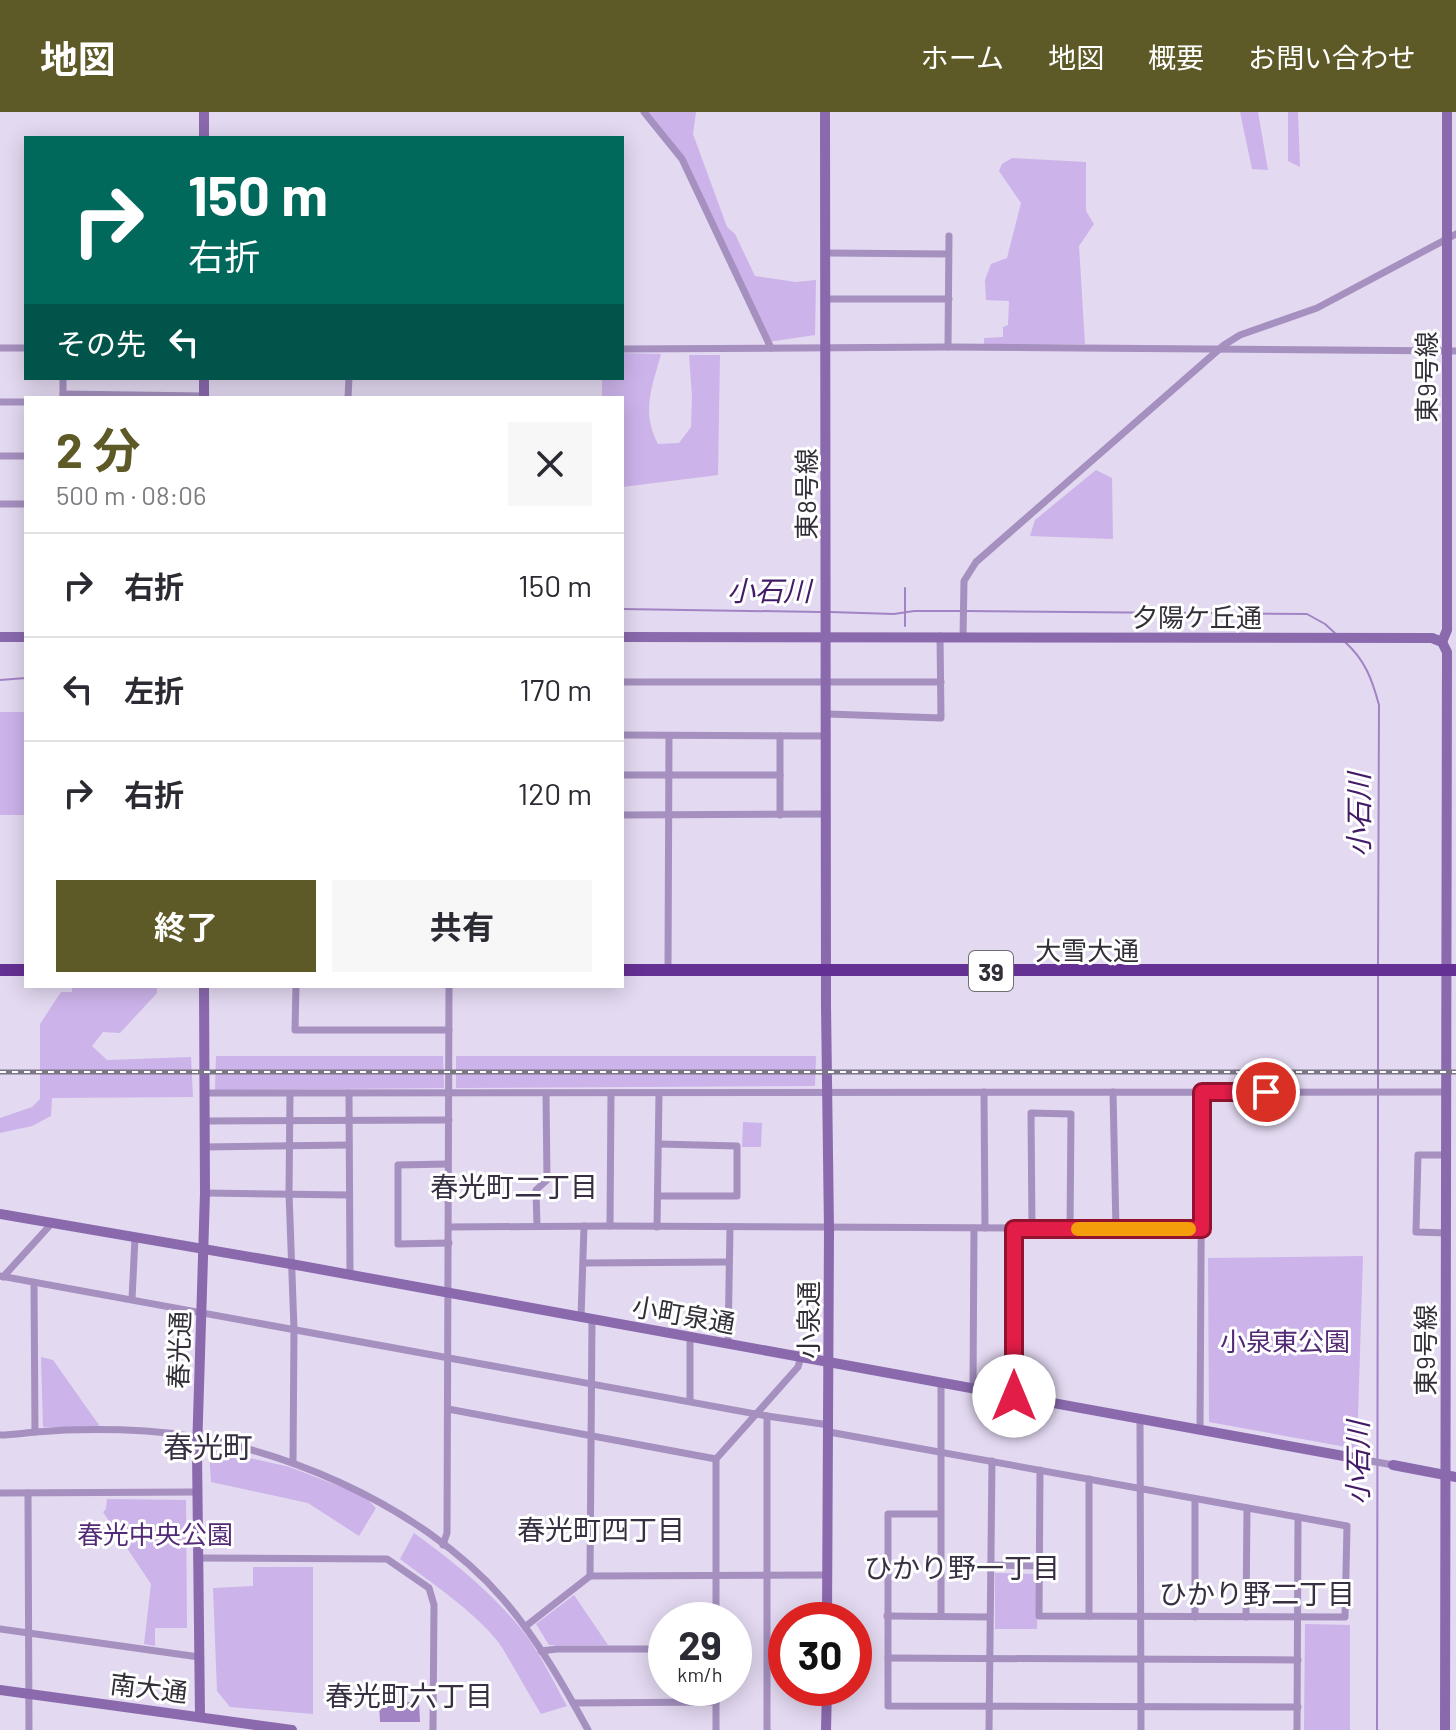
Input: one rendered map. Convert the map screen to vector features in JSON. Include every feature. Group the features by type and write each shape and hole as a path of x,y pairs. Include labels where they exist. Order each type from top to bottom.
{"highway":[{"path":"0,970 24,970"},
{"name":"大雪大通","path":"624,970 1451,970"}],"street":[{"path":"204,112 204,136"},
{"path":"644,112 682,159 771,348"},
{"name":"東8号線","path":"825,112 828,714 825,814 828,971"},
{"name":"東9号線","path":"1442,642 1451,630 1452,236 1447,112"},
{"path":"948,347 949,236"},
{"path":"963,637 964,581 976,562 1218,350 1240,335 1317,308 1452,236"},
{"path":"827,253 948,254"},
{"path":"827,299 949,299"},
{"path":"624,349 948,347 1451,351"},
{"path":"0,348 24,348"},
{"path":"0,402 24,402"},
{"path":"0,456 24,456"},
{"path":"0,504 24,504"},
{"path":"828,714 941,718 940,636"},
{"path":"0,637 24,637"},
{"name":"夕陽ケ丘通","path":"624,637 1432,638 1442,642"},
{"path":"1442,642 1447,652 1451,719 1451,970"},
{"path":"624,682 941,682"},
{"path":"624,735 827,736"},
{"path":"668,970 669,736"},
{"path":"780,736 780,815"},
{"path":"624,775 780,775"},
{"path":"624,815 825,814"},
{"name":"東9号線","path":"1445,1730 1451,1706 1451,1354 1446,1233 1451,1170 1446,1155 1451,1121 1446,1092 1451,970"},
{"name":"小泉通","path":"827,1602 828,971"},
{"name":"春光通","path":"200,1722 197,1437 205,1193 204,988"},
{"path":"296,988 295,1030 449,1030"},
{"path":"443,1545 447,1533 449,988"},
{"path":"984,1092 985,1228"},
{"path":"1113,1092 1116,1229"},
{"path":"1200,1430 1202,1092"},
{"path":"204,1093 1446,1092"},
{"path":"349,1093 350,1275"},
{"path":"537,1226 536,1190 547,1180 546,1093"},
{"path":"610,1226 611,1093"},
{"path":"657,1227 659,1093"},
{"path":"290,1094 293,1462"},
{"path":"1032,1229 1031,1113 1071,1114 1070,1229"},
{"path":"204,1121 449,1120"},
{"path":"658,1196 737,1196 737,1146 659,1144"},
{"path":"204,1147 349,1145"},
{"path":"1446,1155 1418,1155 1416,1232 1446,1233"},
{"path":"448,1164 398,1165 398,1244 449,1243"},
{"path":"205,1193 349,1195"},
{"name":"小町泉通","path":"0,1214 1360,1459"},
{"path":"1,1277 53,1222"},
{"path":"584,1226 592,1382 590,1576"},
{"path":"449,1227 1202,1229"},
{"path":"728,1344 730,1228"},
{"path":"973,1388 974,1228"},
{"path":"1014,1229 1014,1396"},
{"path":"132,1299 135,1238"},
{"path":"585,1263 728,1262"},
{"path":"1,1277 592,1382 941,1452 1140,1488 1195,1499 1347,1526 1345,1617 1039,1616 1040,1470"},
{"path":"34,1283 35,1432"},
{"path":"690,1337 690,1401"},
{"path":"716,1602 716,1459 798,1367 801,1357"},
{"path":"941,1383 941,1616"},
{"path":"448,1409 716,1459"},
{"path":"767,1416 767,1730"},
{"path":"1140,1419 1141,1730"},
{"path":"0,1435 146,1431 197,1437 293,1462 368,1495 443,1545 500,1595 526,1626 588,1730"},
{"path":"1360,1459 1451,1476"},
{"path":"989,1730 992,1461"},
{"path":"1089,1479 1089,1616"},
{"path":"0,1493 197,1492"},
{"path":"28,1493 29,1730"},
{"path":"1195,1499 1195,1617"},
{"path":"1246,1617 1247,1508"},
{"path":"940,1514 888,1514 888,1706 1298,1707"},
{"path":"1297,1730 1298,1517"},
{"path":"197,1558 387,1559 429,1588 434,1605 433,1730"},
{"path":"990,1565 1040,1566"},
{"path":"526,1626 590,1576 827,1575"},
{"path":"887,1616 989,1617"},
{"path":"0,1629 199,1657"},
{"path":"541,1651 648,1649"},
{"path":"888,1658 1298,1660"},
{"name":"南大通","path":"0,1690 200,1722 292,1730"},
{"path":"573,1703 648,1702"},
{"path":"716,1706 716,1730"},
{"path":"826,1730 827,1706"}],"green space":[{"path":"644,112 696,112 693,134 727,227 735,234 755,276 796,282 816,280 815,335 768,342 693,180"},
{"path":"1240,112 1258,112 1268,170 1252,169"},
{"path":"1288,112 1298,112 1300,167 1288,161"},
{"path":"1012,158 1086,162 1086,211 1094,224 1079,246 1085,344 984,344 984,338 1003,337 1003,327 1008,325 1009,301 986,300 985,280 991,264 1007,258 1021,203 999,171 1002,164"},
{"path":"624,353 661,354 650,399 650,421 658,444 679,443 691,427 689,355 720,355 718,475 624,487 624,396 602,396 602,380 624,380"},
{"path":"1096,470 1112,478 1113,539 1030,536 1035,520"},
{"path":"0,712 24,712 24,815 0,815"},
{"path":"72,988 157,988 157,993 120,1033 103,1032 92,1046 107,1060 191,1057 193,1097 52,1098 51,1116 32,1126 0,1133 0,1118 32,1107 40,1099 40,1024 61,992 72,992"},
{"path":"216,1056 443,1056 444,1088 215,1090"},
{"path":"456,1056 816,1056 815,1086 456,1088"},
{"path":"743,1122 762,1123 761,1147 742,1147"},
{"name":"小泉東公園","path":"1363,1256 1357,1449 1209,1422 1208,1258"},
{"path":"41,1357 53,1360 101,1428 43,1427"},
{"path":"209,1449 290,1467 364,1496 376,1508 359,1536 308,1503 211,1482"},
{"name":"春光中央公園","path":"107,1499 186,1500 187,1628 155,1628 155,1646 144,1644 151,1584 103,1512"},
{"path":"414,1533 471,1578 510,1616 535,1648 567,1706 541,1714 495,1637 456,1601 400,1559"},
{"path":"253,1567 313,1567 313,1714 230,1707 217,1691 213,1588 253,1586"},
{"path":"995,1573 1038,1574 1037,1629 995,1629"},
{"path":"574,1595 608,1645 549,1645 536,1624"},
{"path":"1305,1624 1350,1625 1350,1730 1304,1730"}],"shaded area":[{"path":"379,1702 419,1702 420,1722 380,1722"}],"waterway":[{"path":"905,588 905,626"},
{"name":"小石川","path":"624,609 820,612"},
{"name":"小石川","path":"830,612 894,614 960,611"},
{"name":"小石川","path":"966,611 1307,614 1337,635"},
{"name":"小石川","path":"1345,642 1367,670 1379,705 1378,965"},
{"name":"小石川","path":"0,680 24,678"},
{"name":"小石川","path":"1378,975 1378,1089"},
{"name":"小石川","path":"1377,1730 1378,1095"}],"railway":[{"path":"0,1072 1456,1072"}],"slow traffic":[{"path":"1078,1229 1189,1229"}],"district":[{"name":"春光町二丁目","path":"514,1186"},
{"name":"春光町","path":"208,1446"},
{"name":"春光町四丁目","path":"601,1529"},
{"name":"ひかり野一丁目","path":"962,1567"},
{"name":"ひかり野二丁目","path":"1257,1593"},
{"name":"春光町六丁目","path":"409,1695"}],"route":[{"path":"1014,1396 1014,1229 1202,1229 1202,1092 1266,1092"}]}
